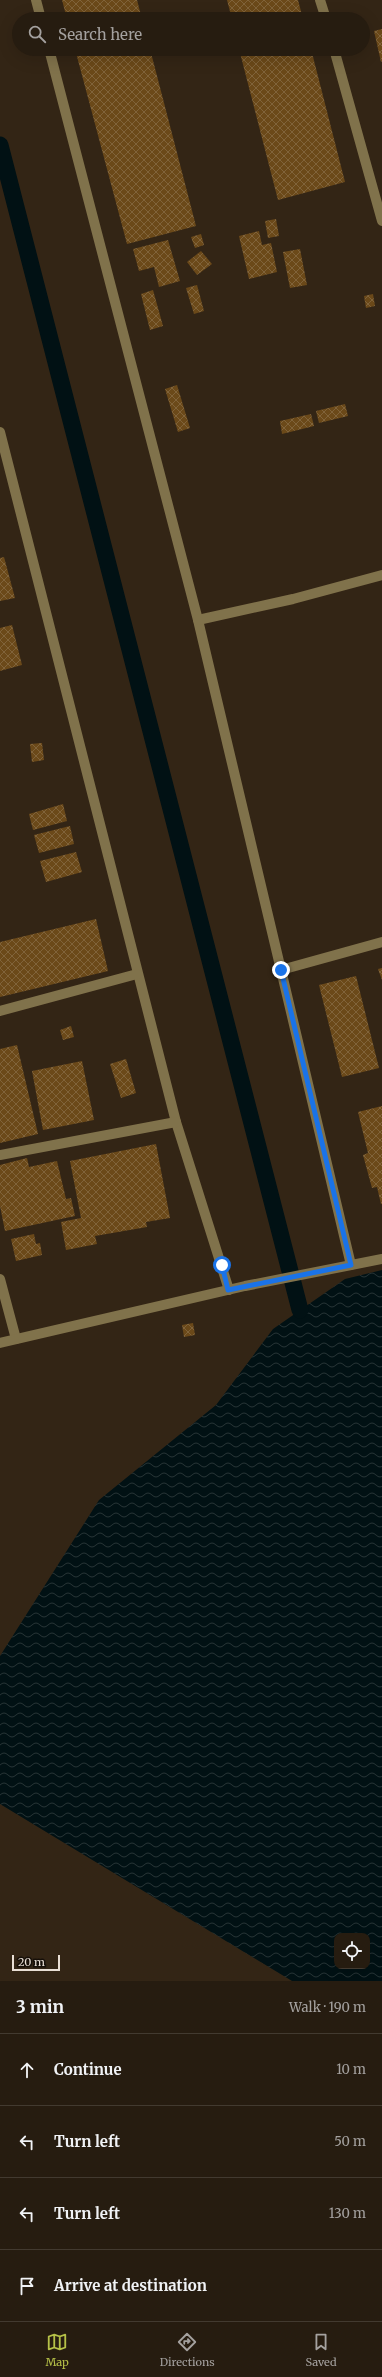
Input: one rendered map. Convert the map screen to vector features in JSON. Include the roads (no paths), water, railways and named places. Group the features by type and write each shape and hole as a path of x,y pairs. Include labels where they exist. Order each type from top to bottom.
{"street":[{"path":"36,0 39,12"},
{"path":"320,0 324,12"},
{"path":"51,56 198,620 351,1265"},
{"path":"336,56 382,221"},
{"path":"0,432 137,974 176,1122 228,1290"},
{"path":"198,620 293,599 382,575"},
{"path":"281,970 382,942"},
{"path":"0,1011 137,974"},
{"path":"0,1155 176,1122"},
{"path":"0,1343 228,1290 382,1259"},
{"path":"0,1279 16,1339"}],"water":[{"path":"382,1270 382,1981 292,1981 0,1804 0,1656 99,1500 216,1405 273,1329 345,1279"}],"waterway":[{"path":"0,145 300,1310"}]}
